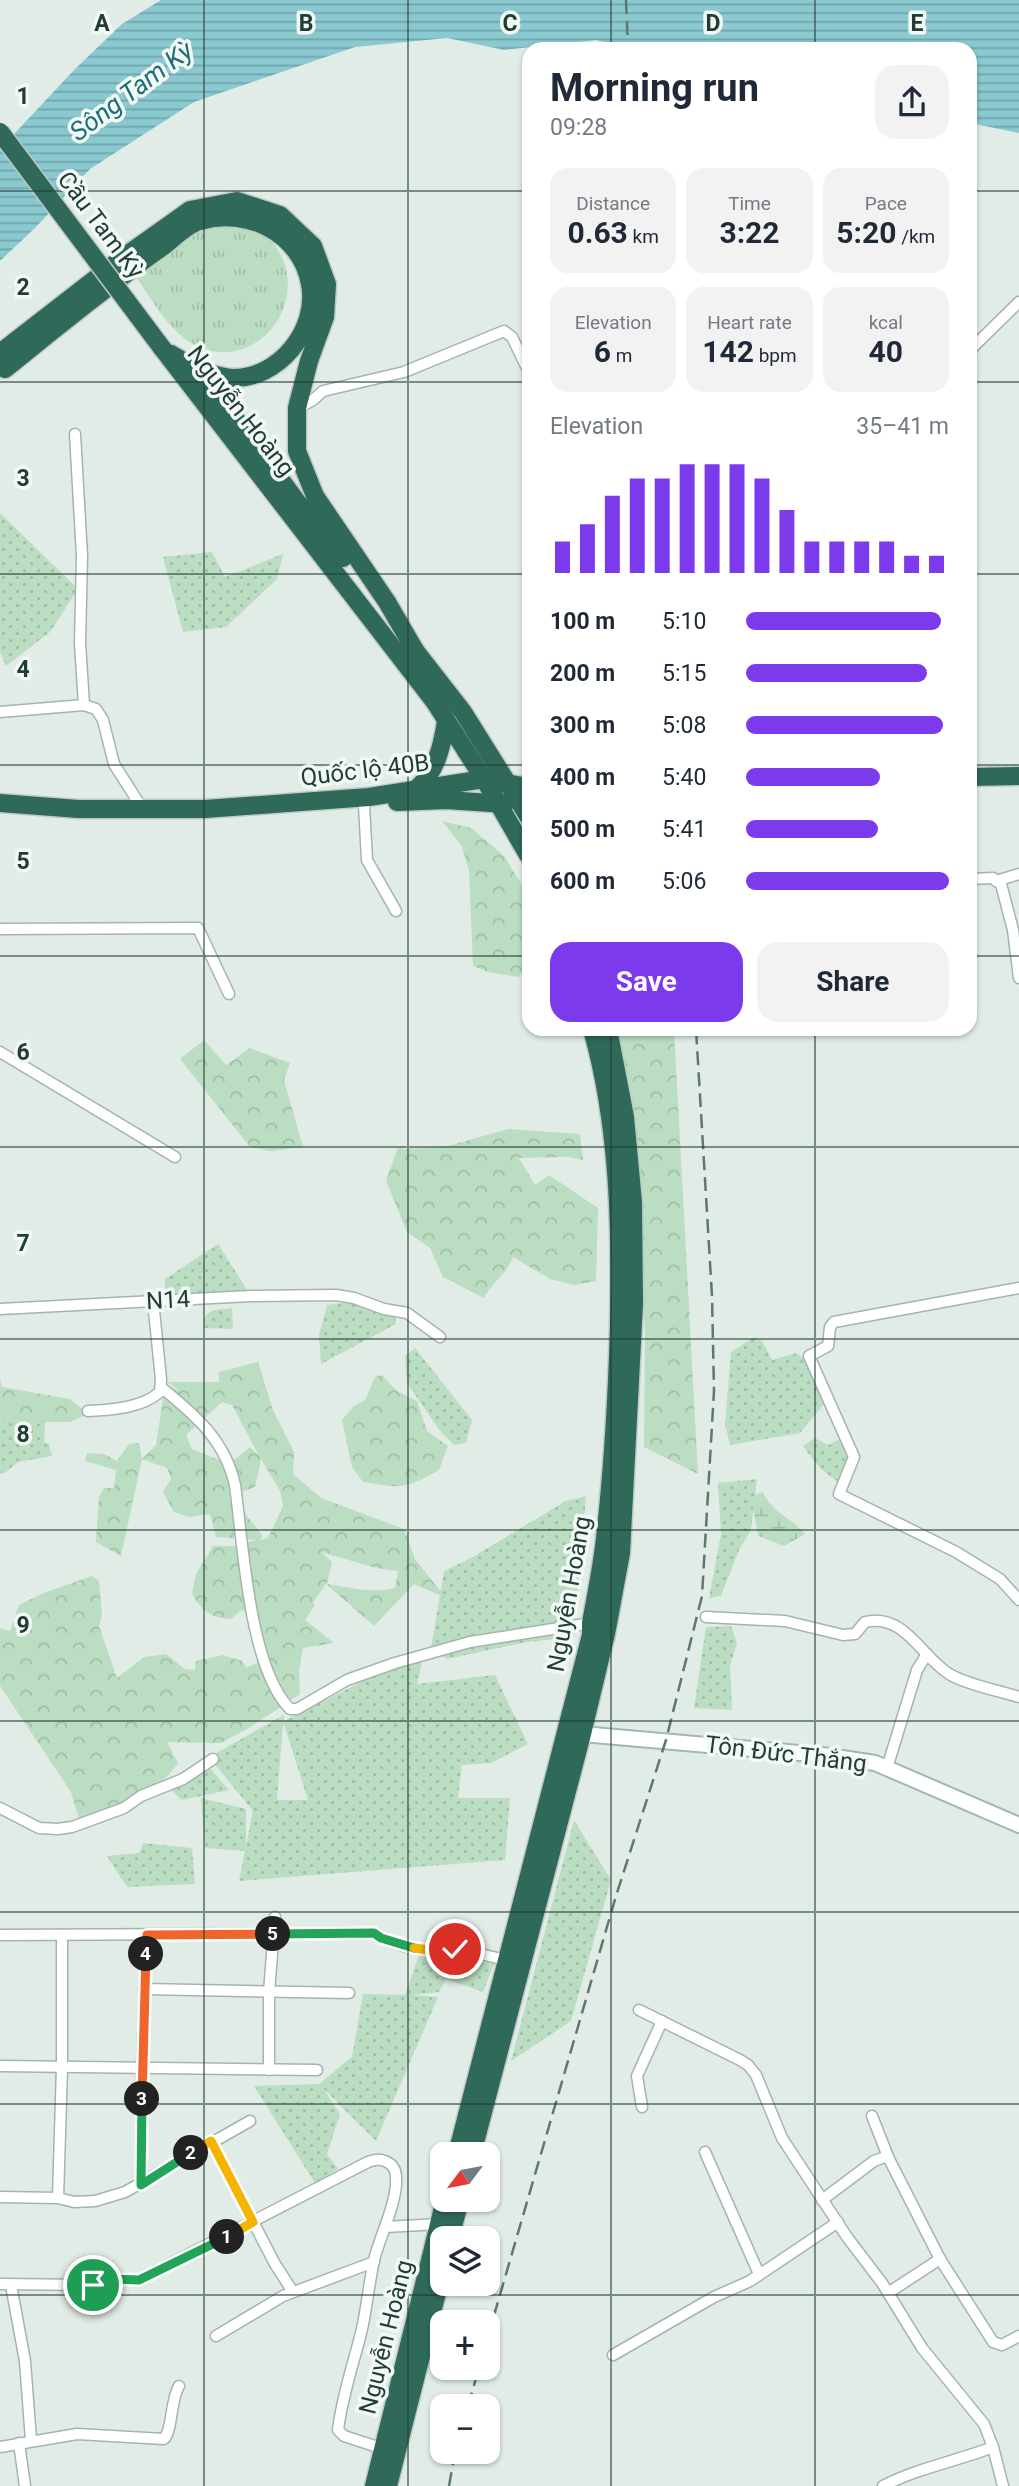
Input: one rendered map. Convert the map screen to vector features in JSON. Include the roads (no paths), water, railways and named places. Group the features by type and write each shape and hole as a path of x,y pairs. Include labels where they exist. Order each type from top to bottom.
{"highway":[{"name":"Cầu Tam Kỳ","path":"0,132 162,348"},
{"path":"2,365 121,258 190,210 237,201 280,215 313,246 327,284 325,317 309,361 297,408 297,451 315,496 387,603 416,652"},
{"path":"2,365 198,221 239,216 272,228 298,255 310,284 310,313 299,341 280,362 260,373 232,378 200,371"},
{"name":"Nguyễn Hoàng","path":"162,348 200,371 298,503 463,712 510,784"},
{"name":"Nguyễn Hoàng","path":"162,348 355,597 446,721 522,845"},
{"path":"415,790 431,774 443,742 446,721"},
{"path":"977,776 1019,776"},
{"name":"Quốc lộ 40B","path":"0,803 78,809 205,809 369,797 484,779 510,784 522,797"},
{"name":"Quốc lộ 40B","path":"205,809 225,814 446,800 522,803"},
{"name":"Nguyễn Hoàng","path":"460,2142 588,1647 605,1540 617,1387 621,1252 617,1182 609,1118 593,1036"},
{"name":"Nguyễn Hoàng","path":"475,2142 582,1734 606,1634 621,1553 634,1304 633,1202 625,1117 609,1036"},
{"name":"Nguyễn Hoàng","path":"374,2486 430,2285"},
{"name":"Nguyễn Hoàng","path":"388,2486 436,2296"}],"street":[{"path":"977,343 1019,302"},
{"path":"297,408 323,391 404,372 504,331 512,337 522,358"},
{"path":"75,434 82,556 80,643 84,705"},
{"path":"0,712 84,705 96,709 114,764 142,808"},
{"path":"364,805 368,864 396,911"},
{"path":"996,881 1019,874"},
{"path":"977,879 993,878 1000,884 1013,930 1019,978"},
{"path":"0,929 198,928 229,994"},
{"path":"0,1052 175,1157"},
{"path":"1019,1288 834,1322 830,1327 828,1346 810,1356 853,1457 839,1494 956,1552 1000,1579 1019,1600"},
{"name":"N14","path":"0,1309 336,1295 407,1313 440,1337"},
{"path":"153,1301 162,1388 210,1431 233,1478 260,1654 289,1709 297,1709 358,1676 407,1660 478,1641 591,1623"},
{"path":"88,1411 127,1406 153,1397 162,1388"},
{"path":"706,1617 785,1621 843,1636 855,1634 865,1622 877,1620 906,1632 951,1675 1019,1697"},
{"path":"887,1768 917,1670 927,1654"},
{"name":"Tôn Đức Thắng","path":"582,1734 822,1755 875,1763 1019,1825"},
{"path":"0,1808 39,1828 72,1827 124,1808 141,1796 183,1779 213,1759"},
{"path":"269,2070 269,1992 275,1917"},
{"path":"0,1935 374,1933 407,1947 438,1951 463,1950 506,1960"},
{"path":"58,2198 62,1935"},
{"path":"141,2185 147,1935"},
{"path":"144,1989 349,1993"},
{"path":"639,2010 740,2060 752,2070 777,2129 822,2200 888,2293 922,2348 984,2424 1003,2486"},
{"path":"642,2107 637,2076 662,2021"},
{"path":"0,2066 317,2070"},
{"path":"872,2116 889,2159 940,2259 993,2342 1002,2345 1019,2336"},
{"path":"0,2197 95,2201 141,2185 211,2141 250,2121"},
{"path":"211,2141 293,2292"},
{"path":"705,2152 760,2274"},
{"path":"822,2200 874,2161 880,2158 889,2159"},
{"path":"32,2440 25,2361 6,2285 89,2286 105,2280 139,2280 378,2159 389,2163 396,2173 338,2430 344,2436 384,2449"},
{"path":"613,2355 760,2274 838,2222"},
{"path":"385,2227 430,2230"},
{"path":"888,2293 940,2259"},
{"path":"216,2336 293,2292 374,2262"},
{"path":"0,2447 32,2440 90,2434 164,2439 168,2434 171,2406 179,2386"},
{"path":"19,2443 25,2486"},
{"path":"883,2486 910,2473 953,2462 993,2447"}],"water":[{"name":"Sông Tam Kỳ","path":"161,0 1019,0 1019,133 977,124 977,42 596,40 522,42 522,48 504,50 447,38 355,47 194,102 90,169 0,261 0,149 75,69 122,24"}],"railway":[{"path":"626,0 628,42"},
{"path":"496,2310 616,1896 666,1740 702,1596 714,1391 712,1296 696,1036"},
{"path":"471,2394 476,2380"},
{"path":"449,2486 453,2464"}]}
